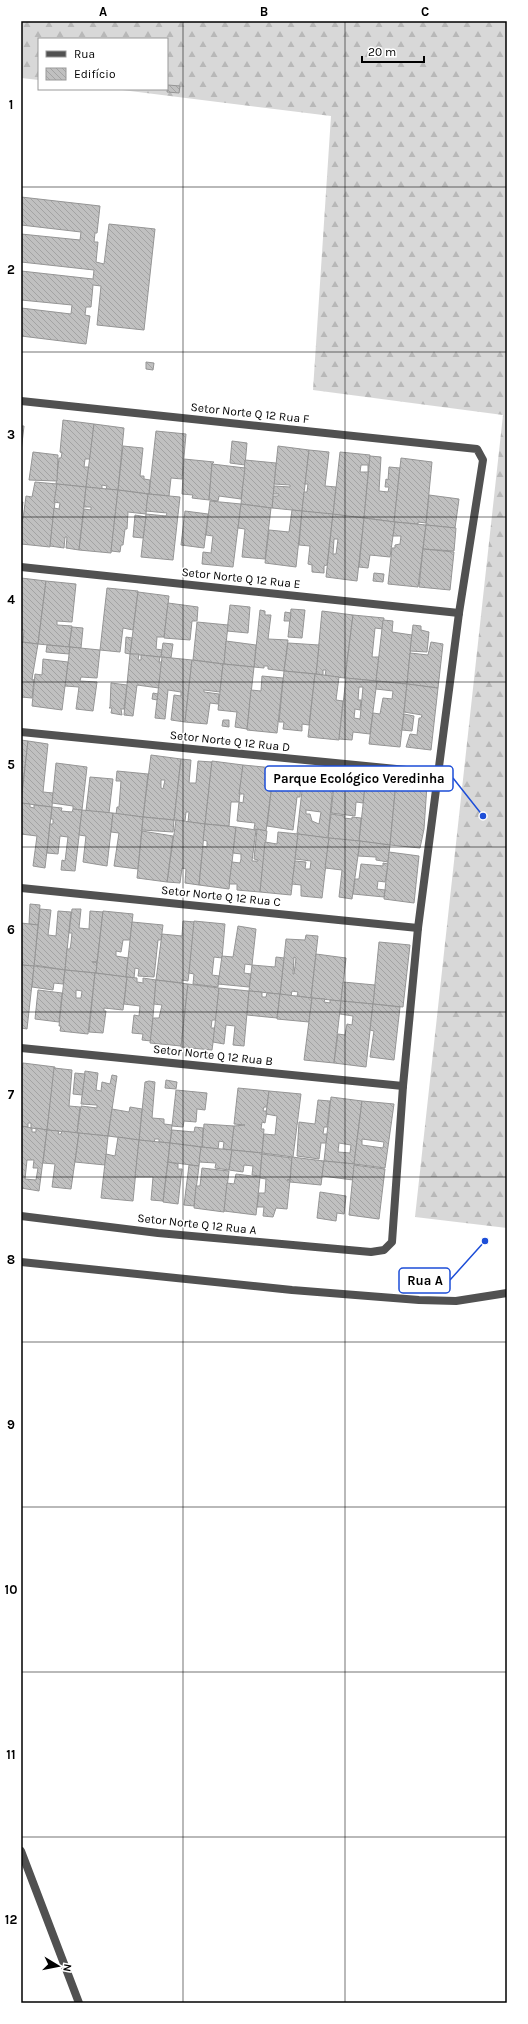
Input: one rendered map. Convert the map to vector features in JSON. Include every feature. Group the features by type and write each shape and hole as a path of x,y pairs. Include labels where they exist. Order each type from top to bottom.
{"street":[{"name":"Setor Norte Q 12 Rua F","path":"21,401 477,449 483,460 459,613"},
{"name":"Setor Norte Q 12 Rua E","path":"21,567 459,613"},
{"path":"402,1086 418,928 459,613"},
{"name":"Setor Norte Q 12 Rua D","path":"21,732 437,773"},
{"name":"Setor Norte Q 12 Rua C","path":"21,888 418,928"},
{"name":"Setor Norte Q 12 Rua B","path":"21,1048 402,1086"},
{"name":"Setor Norte Q 12 Rua A","path":"21,1216 158,1233 371,1252 384,1250 392,1242 402,1086"},
{"path":"21,1262 292,1290 419,1300 456,1301 507,1293"},
{"path":"21,1851 78,2003"}],"green space":[{"path":"21,21 507,21 507,1228 415,1217 503,415 313,390 331,116 122,90 168,90 168,38 38,38 38,80 21,78"}],"building":[{"path":"168,85 180,86 179,93 167,92"},
{"path":"21,197 100,206 97,233 95,233 94,242 98,242 96,262 104,264 109,224 155,229 144,330 97,325 101,286 93,285 91,307 86,307 85,315 90,316 86,344 21,336 21,308 71,314 72,305 21,300 21,271 93,279 94,270 21,262 21,234 80,240 81,232 21,225"},
{"path":"146,362 154,363 153,370 146,369"},
{"path":"63,420 94,424 90,459 85,459 84,467 89,467 86,487 56,484 59,458 61,458 62,453 60,452"},
{"path":"94,424 124,428 118,490 106,489 107,486 102,485 102,489 86,487"},
{"path":"21,426 24,426 21,452"},
{"path":"156,431 186,434 182,479 171,478 169,496 149,494"},
{"path":"232,441 247,443 245,465 230,463"},
{"path":"123,446 143,448 140,476 144,476 144,479 150,480 149,494 118,490"},
{"path":"278,446 309,450 302,511 272,508 273,496 278,496 279,494 273,494 274,486 290,487 290,485 274,484"},
{"path":"309,450 329,452 325,486 336,487 333,515 302,511 304,492 307,492 308,484 305,484"},
{"path":"33,452 58,455 57,481 29,480"},
{"path":"340,452 370,455 364,518 333,515","holes":["361,465 368,465 368,472 360,472"]},
{"path":"370,456 381,457 379,491 388,492 389,487 385,487 386,479 388,480 389,467 400,468 394,522 364,518"},
{"path":"401,458 432,462 426,523 418,522 418,524 394,522"},
{"path":"184,459 214,462 212,464 209,500 192,498 193,495 182,494"},
{"path":"245,460 276,463 272,508 241,504"},
{"path":"212,464 245,468 241,499 219,496 218,501 209,500"},
{"path":"35,482 57,484 50,547 21,544 21,519 23,519 26,496 32,497"},
{"path":"57,484 86,487 79,550 66,548 67,537 65,537 64,548 50,546 54,508 59,509 60,503 54,502"},
{"path":"86,487 118,490 111,553 79,550 84,509 91,510 91,507 84,507"},
{"path":"118,490 148,494 146,514 128,512 127,529 125,529 123,545 121,545 120,552 111,551"},
{"path":"148,494 180,497 173,560 141,557 146,514 166,516 167,513 146,511"},
{"path":"429,495 459,499 455,528 426,525"},
{"path":"210,501 241,504 233,567 202,564 203,552 211,553 213,536 206,535"},
{"path":"21,502 23,502 21,522"},
{"path":"241,504 271,508 265,559 242,557 245,529 238,528"},
{"path":"292,510 302,511 296,567 265,563 269,530 289,532"},
{"path":"185,511 208,514 204,548 181,545"},
{"path":"302,511 333,514 327,565 324,566 324,573 312,572 312,565 308,564 310,546 299,545"},
{"path":"333,514 364,518 357,581 326,577","holes":["334,539 338,539 336,554 333,554"]},
{"path":"135,515 146,517 143,538 133,537"},
{"path":"364,518 395,522 390,557 370,555 368,568 359,567"},
{"path":"395,522 426,525 418,587 388,584 392,548 395,548 395,545 400,544 401,536 393,536"},
{"path":"426,525 456,528 454,551 423,549"},
{"path":"423,549 454,552 450,590 419,587"},
{"path":"374,573 384,574 383,582 373,581"},
{"path":"21,578 46,581 38,644 23,642 24,630 21,630"},
{"path":"46,581 76,584 72,622 57,621 57,625 72,626 69,647 38,644"},
{"path":"107,588 138,591 133,630 123,628 120,652 100,650"},
{"path":"138,592 169,596 164,637 157,637 156,649 162,650 161,657 130,654"},
{"path":"168,603 198,607 197,621 192,621 190,640 164,638"},
{"path":"230,605 250,607 248,633 227,631"},
{"path":"291,609 305,610 302,638 288,637"},
{"path":"260,610 265,611 265,615 271,615 268,639 288,640 284,671 268,669 268,666 264,666 264,668 254,667"},
{"path":"322,611 353,615 345,678 325,676 326,670 323,670 323,675 316,674"},
{"path":"285,612 291,613 290,621 284,621"},
{"path":"353,615 384,618 383,629 375,628 372,657 379,657 376,681 345,678"},
{"path":"383,620 393,621 392,632 412,635 407,684 376,681"},
{"path":"197,622 228,625 224,664 193,660"},
{"path":"413,625 421,626 421,630 429,632 427,652 410,651"},
{"path":"72,627 83,628 81,648 69,647"},
{"path":"126,637 132,638 130,654 125,653"},
{"path":"226,641 256,645 254,667 224,664"},
{"path":"21,642 38,644 32,679 34,680 32,698 21,697"},
{"path":"431,642 443,644 438,688 407,684 410,653 428,655"},
{"path":"163,643 173,644 171,658 161,657"},
{"path":"288,643 319,645 316,674 284,671"},
{"path":"47,645 70,647 69,654 46,652"},
{"path":"70,647 100,650 97,678 81,677 80,681 97,682 93,711 76,709 79,687 65,686"},
{"path":"130,654 139,654 138,660 141,660 141,655 160,657 159,662 162,662 159,688 137,685 133,716 124,715"},
{"path":"162,657 192,660 185,722 171,720 174,695 181,696 181,692 168,690 165,719 155,718"},
{"path":"43,659 68,662 62,710 32,706 35,674 42,675"},
{"path":"192,660 223,664 220,692 204,690 204,692 219,694 218,704 210,703 207,724 185,722"},
{"path":"223,664 254,667 247,729 235,727 237,712 218,710"},
{"path":"284,671 315,674 309,725 302,724 302,731 283,729 284,722 279,722"},
{"path":"315,674 339,677 336,700 343,701 339,740 308,737"},
{"path":"262,676 283,678 277,733 247,730 251,690 261,691"},
{"path":"346,678 377,681 370,734 353,732 352,740 339,739","holes":["359,687 363,687 360,719 354,718 355,709 360,710 361,700 358,700"]},
{"path":"377,681 407,684 400,747 369,744 373,713 380,714 383,698 392,699 393,691 376,689"},
{"path":"111,683 127,685 124,709 121,709 122,715 111,713 112,708 109,708"},
{"path":"407,684 438,688 431,750 406,747 410,734 417,735 419,718 421,718 422,715 404,712"},
{"path":"153,693 158,694 157,700 152,699"},
{"path":"404,714 414,716 412,731 402,730"},
{"path":"223,720 229,720 229,727 222,726"},
{"path":"21,740 28,741 21,803"},
{"path":"28,741 48,744 43,792 53,793 52,807 21,803"},
{"path":"151,755 181,759 174,820 143,817","holes":["161,780 165,780 163,789 161,788"]},
{"path":"181,759 191,760 189,783 196,783 198,761 212,762 205,824 188,822 189,812 186,812 185,821 174,820"},
{"path":"212,761 243,765 239,802 231,802 229,826 205,824"},
{"path":"56,763 87,767 82,810 73,809 73,806 52,803"},
{"path":"243,765 274,768 266,831 254,829 255,823 237,821 239,802 243,803 244,794 239,794"},
{"path":"274,768 286,769 285,780 301,782 300,797 297,797 293,830 267,826"},
{"path":"117,771 148,774 143,817 116,814 117,807 119,807 121,781 116,781"},
{"path":"341,775 366,778 363,803 356,802 355,816 331,813 334,785 340,786"},
{"path":"90,777 113,779 109,813 86,811"},
{"path":"366,778 396,782 390,845 359,841"},
{"path":"303,782 333,785 328,838 297,834","holes":["306,810 321,812 319,824 312,821 310,814 306,814"]},
{"path":"396,782 427,785 424,829 420,848 390,845"},
{"path":"21,803 30,804 30,807 34,808 34,805 52,807 45,868 33,866 37,836 21,834"},
{"path":"52,807 62,808 61,811 72,812 73,809 82,810 75,871 61,870 62,860 65,861 68,837 60,836 58,854 47,853 50,824 53,824 53,819 51,819"},
{"path":"82,810 113,813 107,866 83,862 86,836 79,835"},
{"path":"113,813 143,817 138,869 114,866 119,833 111,832"},
{"path":"331,814 345,816 344,818 361,818 359,841 328,838"},
{"path":"143,817 174,820 173,832 142,830"},
{"path":"176,820 205,824 199,885 185,883 186,869 182,868 180,883 167,882"},
{"path":"205,824 236,827 229,889 199,885 203,846 207,847 207,841 203,840"},
{"path":"236,827 256,830 252,861 258,861 254,859 257,829 267,831 260,892 237,890 237,884 229,884 232,862 240,863 241,859 241,854 233,853"},
{"path":"142,831 173,836 167,882 137,878"},
{"path":"278,832 298,834 291,895 260,892 265,842 277,844"},
{"path":"298,834 329,838 322,898 301,896 301,885 292,884 295,861 306,862 305,869 310,869 311,861 295,859"},
{"path":"329,838 360,841 352,899 339,897 342,870 325,868"},
{"path":"360,841 390,845 388,862 376,860 376,857 358,856"},
{"path":"389,852 419,856 414,903 384,899"},
{"path":"383,863 388,864 385,882 378,881 377,889 385,890 384,897 353,894 355,879 359,879 361,864 383,866"},
{"path":"30,904 40,905 38,925 29,924"},
{"path":"40,909 51,910 48,935 56,936 58,911 71,912 65,970 34,965"},
{"path":"72,909 81,909 79,928 89,929 90,911 103,912 96,962 96,973 65,970 67,949 70,949 71,943 72,933 69,933"},
{"path":"103,911 133,914 130,940 123,940 121,952 116,951 116,956 128,958 126,977 96,973"},
{"path":"183,921 195,922 188,981 182,980 182,983 156,980 162,934 182,936"},
{"path":"194,921 225,924 222,958 214,957 212,975 219,976 218,987 193,984 194,974 189,973"},
{"path":"132,922 163,925 161,940 158,940 154,977 138,976 139,969 135,968 134,978 126,977"},
{"path":"21,923 38,925 34,966 22,965"},
{"path":"238,926 256,929 252,965 245,964 244,973 251,974 249,987 218,984 222,956 233,957"},
{"path":"306,935 318,936 311,998 297,996 298,992 292,991 291,996 280,994 286,939 305,940","holes":["294,957 296,958 294,974 293,974"]},
{"path":"379,942 410,945 403,1007 373,1004"},
{"path":"316,954 346,958 341,1001 311,998"},
{"path":"276,957 284,958 280,994 249,991 252,965 275,967"},
{"path":"21,965 34,966 27,1029 21,1028"},
{"path":"34,966 65,970 63,984 54,983 53,990 32,987"},
{"path":"65,970 95,973 88,1034 60,1031 61,1026 59,1026","holes":["76,990 82,991 81,998 76,998"]},
{"path":"95,973 127,977 123,1010 104,1008 104,1011 106,1011 103,1033 89,1032"},
{"path":"127,977 137,978 137,982 143,983 143,978 156,980 151,1041 142,1040 143,1034 132,1033 134,1015 139,1016 140,1006 124,1004"},
{"path":"156,980 188,984 181,1046 150,1043 153,1018 159,1018 162,1005 154,1004"},
{"path":"343,982 375,985 373,1004 341,1001"},
{"path":"188,984 219,988 216,1020 212,1020 211,1028 215,1028 212,1050 181,1047"},
{"path":"219,988 249,991 244,1046 233,1045 235,1026 226,1025 224,1044 213,1042"},
{"path":"38,990 62,993 59,1022 35,1019"},
{"path":"249,991 262,992 262,997 266,997 267,993 280,994 277,1018 247,1015"},
{"path":"280,994 312,998 309,1022 277,1019"},
{"path":"312,998 325,999 324,1002 330,1003 330,1000 341,1001 334,1063 304,1060"},
{"path":"341,1001 373,1004 366,1067 334,1063 338,1034 345,1035 347,1024 352,1025 353,1016 340,1014"},
{"path":"373,1004 400,1007 394,1060 370,1057 374,1031 370,1030"},
{"path":"23,1063 55,1067 47,1130 31,1128 31,1123 28,1123 28,1127 21,1126 21,1083"},
{"path":"54,1068 72,1070 69,1106 80,1107 77,1133 47,1130"},
{"path":"85,1071 98,1073 96,1090 101,1091 102,1082 110,1084 112,1075 117,1076 108,1136 77,1133 81,1106 97,1108 97,1105 81,1104"},
{"path":"75,1073 85,1074 82,1095 73,1094"},
{"path":"166,1080 177,1082 176,1089 165,1088"},
{"path":"145,1082 155,1082 152,1118 164,1119 164,1124 172,1125 170,1143 159,1142 159,1139 155,1139 154,1142 139,1140"},
{"path":"238,1088 269,1091 267,1107 264,1107 263,1111 267,1111 265,1123 262,1122 261,1129 264,1129 262,1153 231,1150 234,1126 245,1125 234,1124"},
{"path":"176,1090 207,1093 205,1110 197,1109 196,1122 184,1121 183,1127 172,1126"},
{"path":"269,1091 301,1094 293,1157 262,1153 264,1134 275,1135 277,1116 266,1114"},
{"path":"331,1097 362,1101 354,1164 324,1161","holes":["339,1143 351,1145 350,1153 338,1152"]},
{"path":"318,1100 330,1101 327,1127 324,1127 323,1134 327,1134 326,1143 321,1143 319,1159 297,1156 299,1122 315,1124"},
{"path":"362,1101 394,1104 385,1168 354,1164","holes":["362,1139 384,1142 383,1148 362,1145"]},
{"path":"130,1107 142,1109 139,1140 108,1136 112,1109 129,1112"},
{"path":"204,1124 234,1126 231,1150 223,1149 224,1142 219,1141 218,1149 202,1147"},
{"path":"21,1126 32,1128 32,1132 36,1132 36,1128 47,1130 39,1191 21,1188","holes":["27,1160 34,1160 33,1168 38,1168 36,1180 25,1179"]},
{"path":"195,1127 203,1128 202,1147 170,1143 172,1130 194,1132"},
{"path":"47,1130 59,1131 58,1134 61,1134 62,1131 79,1133 71,1189 52,1187 55,1164 43,1163"},
{"path":"79,1133 108,1136 105,1165 75,1162"},
{"path":"118,1137 139,1140 133,1201 101,1198 106,1154 115,1156"},
{"path":"139,1140 170,1143 163,1201 151,1200 153,1177 135,1177"},
{"path":"170,1143 201,1147 199,1166 168,1162"},
{"path":"201,1147 232,1150 229,1170 215,1168 216,1163 199,1162"},
{"path":"232,1150 262,1153 260,1176 252,1175 253,1166 244,1165 243,1172 229,1170"},
{"path":"262,1154 292,1158 290,1179 287,1180 290,1180 287,1209 276,1208 273,1217 263,1216 264,1207 257,1207 259,1193 265,1193 266,1179 260,1178"},
{"path":"292,1157 324,1161 321,1185 290,1182"},
{"path":"324,1161 355,1164 353,1180 322,1176"},
{"path":"168,1162 178,1164 178,1169 182,1169 178,1204 163,1202"},
{"path":"189,1165 199,1166 194,1206 184,1205"},
{"path":"354,1165 385,1169 379,1219 349,1215"},
{"path":"202,1168 229,1171 224,1212 194,1208 196,1186 200,1186"},
{"path":"236,1174 260,1177 256,1215 224,1211 227,1183 234,1184"},
{"path":"320,1192 346,1196 344,1214 337,1213 336,1221 317,1218"}],"place":[{"name":"Parque Ecológico Veredinha","path":"483,816"},
{"name":"Rua A","path":"485,1241"}]}
